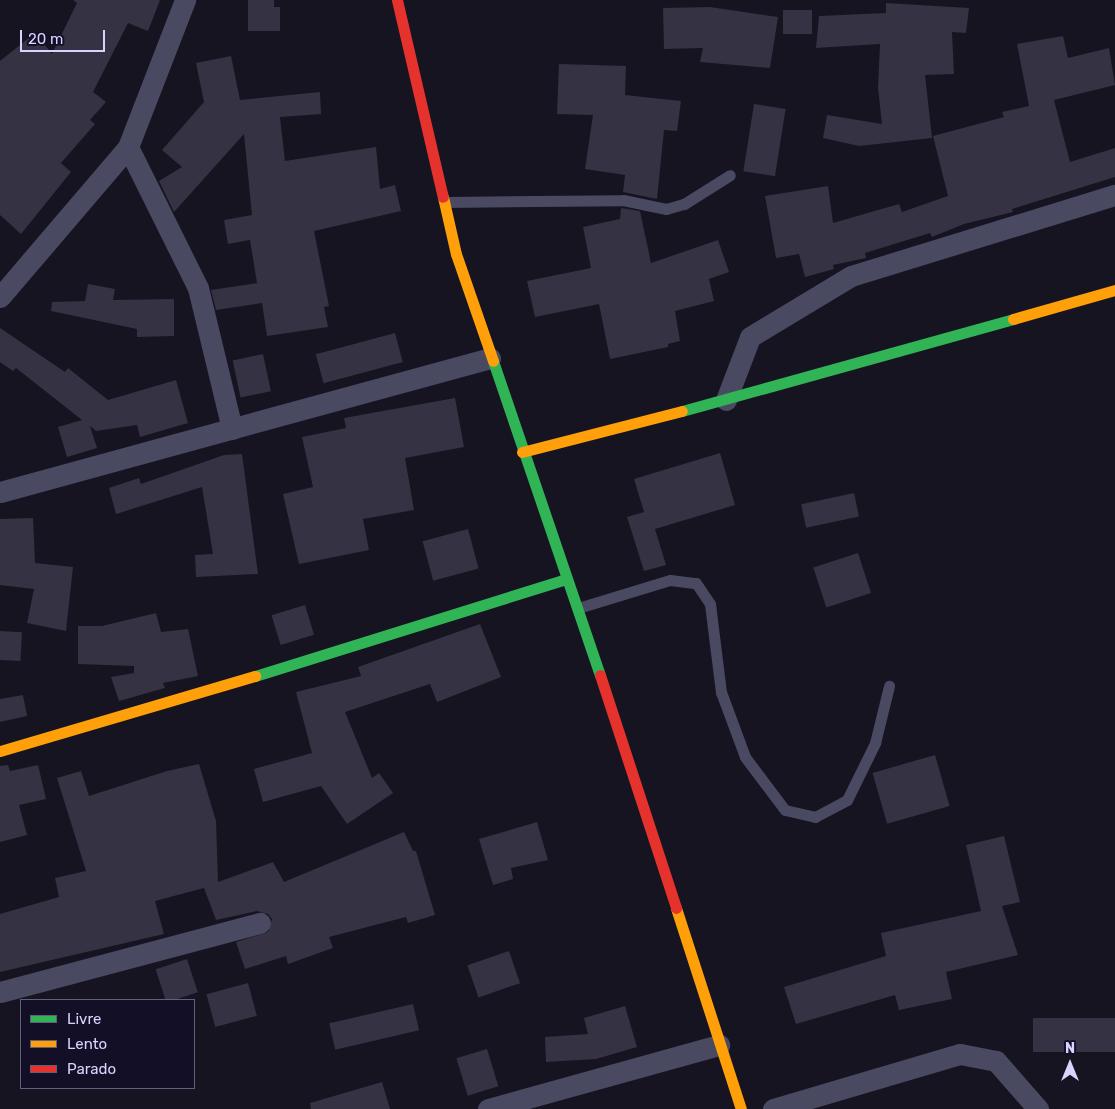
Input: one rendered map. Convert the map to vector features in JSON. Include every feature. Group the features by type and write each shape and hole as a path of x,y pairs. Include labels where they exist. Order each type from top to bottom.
{"street":[{"path":"0,297 128,148 185,0"},
{"path":"396,0 456,254 522,452 578,608 741,1109"},
{"path":"128,148 198,288 232,429"},
{"path":"726,400 750,337 851,276 1115,195"},
{"path":"522,452 726,400 1115,290"},
{"path":"0,492 490,358"},
{"path":"0,751 139,712 566,579"},
{"path":"0,992 260,923"},
{"path":"488,1109 719,1045"},
{"path":"774,1109 960,1054 996,1061 1038,1109"}],"lane":[{"path":"445,202 623,200 666,209 684,204 730,175"},
{"path":"578,608 670,580 696,583 710,604 721,692 745,757 785,810 815,817 847,800 875,743 890,686"}],"building":[{"path":"73,0 160,0 148,31 128,23 93,92 106,102 90,120 95,124 61,163 71,172 21,234 0,215 0,61 35,33 52,54 77,3"},
{"path":"248,0 274,0 274,7 280,7 280,31 248,31"},
{"path":"886,3 969,8 966,33 952,32 954,74 925,75 932,138 859,146 823,138 827,115 882,124 878,88 880,44 816,48 819,16 886,13"},
{"path":"710,7 778,17 770,68 700,62 703,48 664,49 663,8"},
{"path":"783,10 812,10 812,34 783,34"},
{"path":"1063,36 1068,58 1109,48 1115,85 1054,100 1070,162 1115,148 1115,177 1012,209 1013,212 964,224 932,237 930,233 865,253 866,258 833,265 834,269 805,277 799,254 776,258 765,196 828,186 833,223 899,204 902,212 948,196 933,136 1004,117 1002,112 1029,106 1017,44"},
{"path":"231,56 240,100 320,92 321,114 280,117 285,161 376,147 380,189 395,185 401,211 314,231 329,306 324,307 328,327 267,336 262,303 216,310 211,290 257,283 250,240 228,244 224,220 252,215 244,134 174,212 159,181 182,167 162,150 204,102 196,63"},
{"path":"559,64 626,66 625,95 681,101 677,131 664,130 657,199 623,192 625,175 585,169 593,115 557,114"},
{"path":"754,104 786,109 775,176 743,171"},
{"path":"621,208 640,211 651,263 718,240 729,272 709,279 714,301 675,311 680,341 668,344 668,347 610,359 599,304 535,317 527,281 591,268 583,227 620,219"},
{"path":"88,284 115,289 113,300 174,299 174,336 137,337 137,329 51,311 52,302 85,301"},
{"path":"0,328 65,372 68,368 108,400 176,380 188,423 140,437 137,425 96,431 90,426 97,448 67,457 58,427 82,420 16,368 13,371 0,362"},
{"path":"395,333 403,362 324,383 316,354"},
{"path":"263,354 271,391 241,398 233,360"},
{"path":"455,398 464,447 405,458 414,510 363,519 369,550 299,564 283,494 313,487 302,437 346,428 344,418"},
{"path":"720,453 735,505 655,529 666,565 644,571 627,517 644,512 634,479"},
{"path":"242,454 258,574 196,577 195,555 213,554 202,487 116,514 109,488 139,478 141,484 224,455"},
{"path":"854,493 859,516 806,528 801,504"},
{"path":"33,518 35,563 73,567 66,631 27,623 34,589 0,585 0,519"},
{"path":"468,529 479,569 433,581 423,541"},
{"path":"858,553 871,593 826,607 813,568"},
{"path":"305,605 314,635 281,645 272,615"},
{"path":"156,613 161,632 188,629 198,676 163,683 165,688 119,701 111,677 134,673 134,666 78,664 78,626 102,626"},
{"path":"480,624 501,677 437,702 430,684 345,712 372,778 379,773 393,793 347,824 321,786 263,802 254,769 312,753 296,692 361,676 358,667"},
{"path":"0,631 22,632 20,661 0,660"},
{"path":"23,695 27,716 0,722 0,699"},
{"path":"935,755 950,806 887,824 873,773"},
{"path":"199,764 216,821 218,882 273,862 284,882 404,832 413,851 416,851 435,915 408,923 406,917 329,937 333,948 288,964 286,956 245,969 236,942 268,932 272,919 268,914 257,911 216,920 204,888 155,901 164,934 0,972 0,914 59,897 55,878 86,871 57,778 81,771 89,796 167,771"},
{"path":"8,765 10,771 38,765 46,799 19,805 27,835 0,842 0,766"},
{"path":"537,822 548,860 511,868 513,879 493,885 479,839"},
{"path":"1004,836 1020,902 1002,906 1018,955 946,972 952,999 899,1010 895,995 796,1024 784,987 886,956 881,933 981,911 966,845"},
{"path":"509,951 520,983 478,997 467,965"},
{"path":"187,959 198,992 177,999 165,999 156,969"},
{"path":"248,983 257,1016 215,1027 206,994"},
{"path":"413,1004 419,1030 335,1050 329,1023"},
{"path":"625,1006 637,1047 596,1059 546,1062 545,1037 588,1034 584,1018"},
{"path":"1033,1018 1115,1018 1115,1052 1033,1052"},
{"path":"487,1049 498,1086 468,1096 456,1058"},
{"path":"382,1082 390,1109 311,1109 310,1103"}],"traffic: fast":[{"path":"682,411 1013,319"},
{"path":"493,361 600,675"},
{"path":"255,676 566,579"}],"traffic: slow":[{"path":"443,197 456,254 493,361"},
{"path":"1013,319 1115,290"},
{"path":"522,452 682,411"},
{"path":"0,751 255,676"},
{"path":"676,908 741,1109"}],"traffic: jam":[{"path":"397,0 443,197"},
{"path":"600,675 676,908"}]}
